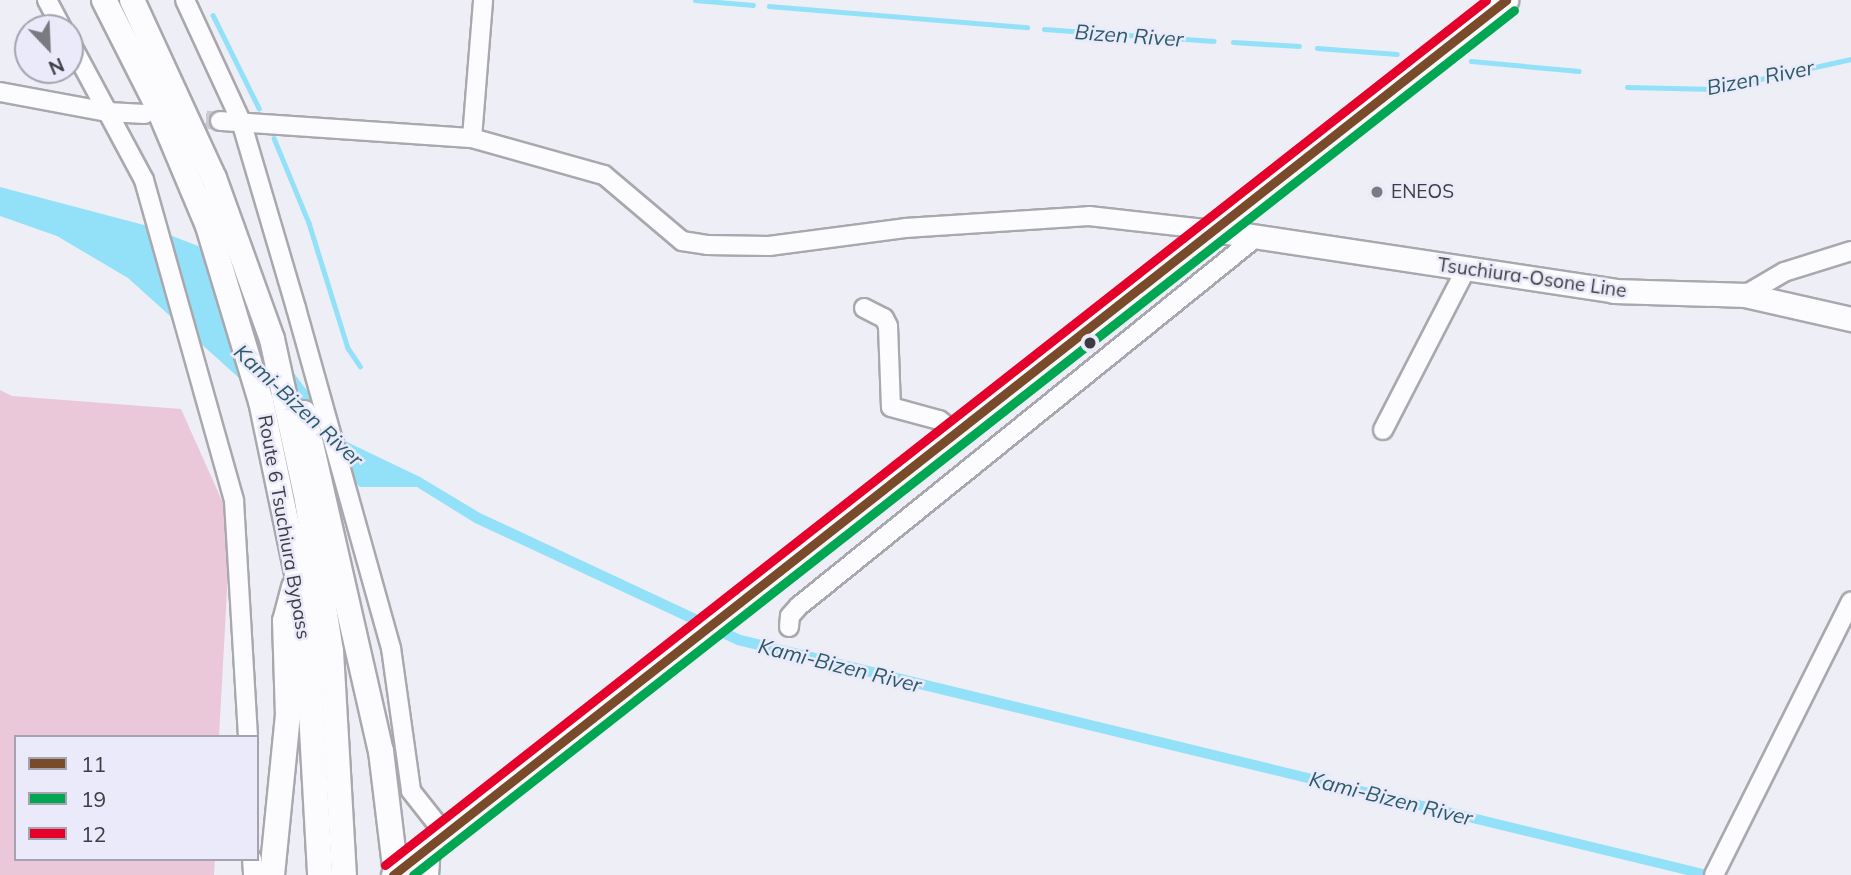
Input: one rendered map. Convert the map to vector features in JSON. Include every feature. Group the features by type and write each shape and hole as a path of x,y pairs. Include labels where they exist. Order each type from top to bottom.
{"highway":[{"path":"96,0 124,38"},
{"name":"Route 6 Tsuchiura Bypass","path":"104,0 124,38 208,226 271,446 297,573 316,741 320,875"},
{"path":"134,0 241,247 272,339 299,395 316,496 381,751 395,874"},
{"name":"Route 6 Tsuchiura Bypass","path":"316,496 331,651 344,872"},
{"path":"272,875 287,739 285,621 297,573"}],"main road":[{"path":"395,874 1506,0"},
{"name":"Tsuchiura-Osone Line","path":"1213,230 1614,291 1745,295 1851,319"}],"street":[{"path":"185,0 241,121 355,515 391,648 411,791 438,839 429,875"},
{"path":"472,138 483,0"},
{"path":"84,68 144,180 156,215 234,501 247,735"},
{"path":"0,92 108,112 145,114"},
{"path":"220,121 472,138 604,175 682,241 707,244 769,246 918,227 1089,216 1213,230"},
{"path":"789,627 790,616 799,606 1255,238"},
{"path":"1745,295 1784,272 1851,251"},
{"path":"1383,429 1466,269"},
{"path":"864,308 884,318 888,326 891,407 939,420 955,432"},
{"path":"1717,868 1851,601"}],"shaded area":[{"path":"0,390 12,396 181,409 223,503 229,554 219,735 14,735 14,861 215,861 214,875 0,875"}],"water":[{"name":"Kami-Bizen River","path":"0,187 144,225 198,246 345,441 420,477 480,513 741,635 1728,875 1687,875 737,645 475,523 417,487 360,487 128,278 57,236 0,216"}],"waterway":[{"name":"Bizen River","path":"695,0 753,5"},
{"name":"Bizen River","path":"769,6 1027,27"},
{"path":"213,15 259,108"},
{"name":"Bizen River","path":"1044,29 1214,41"},
{"name":"Bizen River","path":"1233,42 1299,46"},
{"name":"Bizen River","path":"1317,48 1397,54"},
{"name":"Bizen River","path":"1627,87 1715,89 1851,59"},
{"name":"Bizen River","path":"1471,61 1579,71"},
{"path":"274,138 309,223 348,348 360,366"}],"tunnel":[{"path":"179,117 220,121"}],"transit line":[{"name":"12","path":"385,865 1486,0"},
{"name":"11","path":"393,875 1506,0"},
{"name":"19","path":"413,875 1514,10"}],"place":[{"name":"ENEOS","path":"1377,192"}]}
